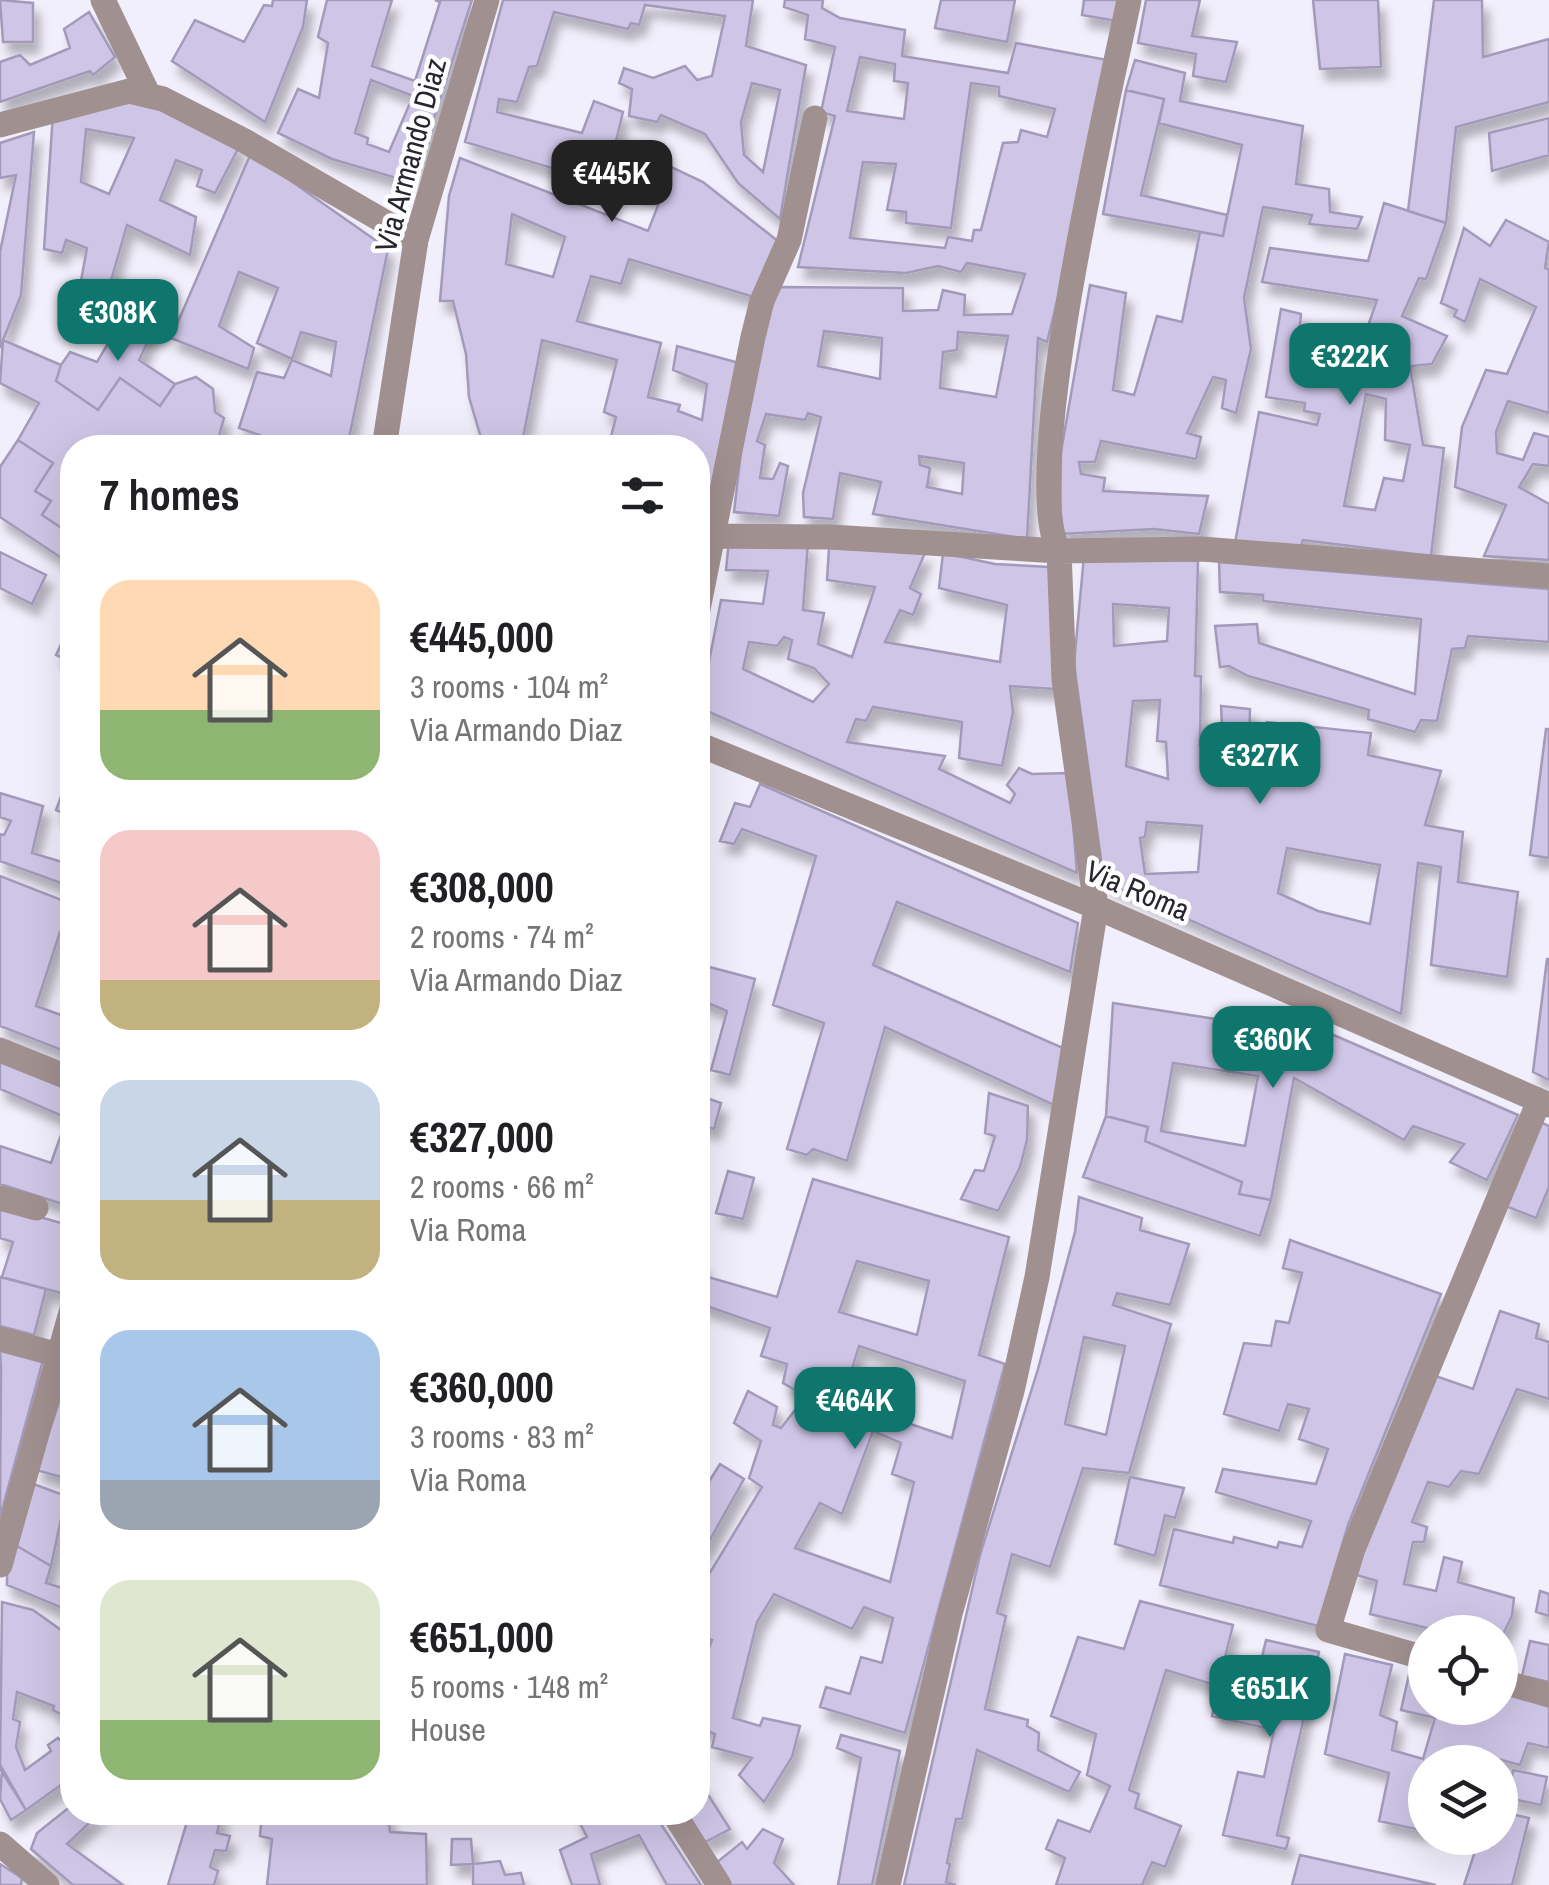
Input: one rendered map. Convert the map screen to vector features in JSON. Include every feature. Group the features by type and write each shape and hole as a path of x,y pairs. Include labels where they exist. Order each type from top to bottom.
{"street":[{"path":"103,0 149,96"},
{"name":"Via Armando Diaz","path":"386,435 416,240 488,0"},
{"path":"888,1885 950,1614 1012,1391 1032,1296 1096,906 1064,679 1058,551 1049,534 1048,458 1079,239 1129,0"},
{"path":"0,125 129,91 149,96 244,140 416,240"},
{"path":"710,514 753,336 789,240 815,118"},
{"path":"710,535 1058,551 1202,549 1549,576"},
{"name":"Via Roma","path":"710,749 1096,906 1544,1103"},
{"path":"0,1050 60,1074"},
{"path":"1408,1653 1328,1630 1353,1549 1544,1103"},
{"path":"0,1198 36,1208"},
{"path":"0,1339 60,1355 0,1565"},
{"path":"1518,1686 1549,1695"},
{"path":"681,1825 718,1885"},
{"path":"0,1844 47,1885"}],"building":[{"path":"0,0 33,3 33,42 3,42"},
{"path":"273,0 307,0 303,27 265,122 172,61 195,20 244,42 264,5 272,6"},
{"path":"327,0 392,0 372,66 415,81 440,2 435,0 472,0 424,149 403,180 332,159 278,133 298,89 319,98 328,43 318,37","holes":["371,80 413,96 389,152 367,144 368,138 355,133"]},
{"path":"503,0 753,0 746,46 806,65 780,219 738,183 705,134 661,115 657,122 629,116 632,89 619,83 624,68 653,78 685,66 697,80 712,76 725,16 645,5 639,25 631,23 628,29 554,12 537,66 529,67 517,102 499,99 497,112 582,133 594,101 623,112 616,141 703,182 779,242 757,298 629,259 621,284 591,276 577,321 661,343 648,397 680,405 678,411 702,420 707,384 673,370 677,346 739,363 710,507 710,435 611,435 616,417 604,412 617,360 542,340 524,435 480,435 469,397 466,354 453,301 440,301 449,196 460,158 648,231 661,198 582,162 575,175 465,142","holes":["752,83 780,90 763,172 744,155 741,122","512,214 565,237 553,277 506,264"]},
{"path":"785,0 823,0 822,8 840,18 905,30 902,56 1008,73 1016,43 1107,60 1080,208 1047,342 1038,338 1027,539 873,514 881,482 840,473 833,519 804,517 803,493 821,417 808,413 805,420 766,414 757,441 765,445 760,478 773,479 780,463 788,466 779,516 734,512 747,399 771,303 780,287 903,288 903,311 938,310 943,290 965,295 964,315 1012,314 1025,274 967,263 961,272 938,266 906,273 798,267 835,116 821,112 835,47 805,39 808,15 784,7","holes":["860,57 895,64 894,81 908,83 904,119 847,111","971,83 999,87 999,96 1055,109 1047,137 1021,130 1018,142 1003,143 981,230 974,230 972,241 948,237 945,248 850,238 863,162 896,164 887,210 906,212 906,223 951,228","824,331 882,338 880,379 818,366","958,332 1008,336 996,397 940,388 943,352 957,350","919,456 964,463 962,494 927,487 930,468 920,465"]},
{"path":"941,0 1015,0 1007,42 935,28"},
{"path":"1084,0 1122,0 1117,21 1082,15"},
{"path":"1146,0 1200,0 1192,36 1237,42 1226,82 1193,76 1196,54 1138,43"},
{"path":"1313,0 1378,0 1381,67 1320,69"},
{"path":"1434,0 1482,0 1483,57 1549,39 1549,102 1456,127 1446,223 1408,211"},
{"path":"89,12 115,57 93,75 90,71 0,102 0,62 20,55 30,65 70,48 64,29"},
{"path":"1135,60 1185,73 1180,101 1303,126 1296,184 1329,189 1330,212 1362,217 1357,229 1309,224 1312,215 1263,207 1244,298 1251,349 1236,413 1222,408 1226,380 1213,377 1187,433 1201,437 1196,459 1101,441 1095,462 1079,462 1081,474 1105,478 1103,491 1208,496 1199,534 1154,529 1060,534 1061,452 1090,285 1126,293 1113,390 1134,395 1157,316 1182,322 1200,232 1223,236 1242,145 1159,123 1164,99 1126,90"},
{"path":"1126,90 1164,99 1141,195 1227,215 1223,236 1103,214"},
{"path":"134,102 177,114 240,145 215,193 197,186 202,170 176,160 160,200 196,217 190,255 127,225 106,298 80,286 87,248 66,240 62,253 44,249 53,113","holes":["86,129 134,138 109,194 81,182"]},
{"path":"1549,118 1549,155 1492,171 1489,133"},
{"path":"34,132 21,295 0,348 0,252 16,175 0,178 0,143"},
{"path":"251,153 388,249 350,435 259,435 239,428 257,372 284,378 292,360 331,376 336,342 301,332 292,359 257,343 278,288 239,272 219,326 254,348 248,369 171,338"},
{"path":"1384,203 1446,223 1426,279 1419,278 1402,316 1447,336 1432,364 1410,366 1423,445 1444,448 1431,556 1303,540 1301,546 1235,543 1259,412 1317,425 1320,414 1304,411 1305,403 1266,397 1281,309 1301,314 1299,336 1360,349 1377,300 1262,282 1270,248 1368,261","holes":["1366,394 1386,399 1385,440 1410,445 1403,481 1384,478 1375,510 1344,506"]},
{"path":"1506,220 1549,242 1545,268 1549,270 1549,413 1508,401 1496,432 1497,453 1523,460 1534,433 1549,437 1549,466 1533,464 1519,487 1549,504 1549,560 1484,556 1506,505 1455,487 1462,427 1486,370 1507,374 1536,307 1480,279 1465,322 1454,316 1457,310 1441,303 1464,228 1490,246"},
{"path":"131,305 160,316 139,360 175,384 160,406 120,378 98,410 56,381 61,365 70,352 97,362"},
{"path":"3,340 61,365 56,381 98,410 120,378 160,406 175,384 196,377 213,389 215,412 224,418 219,435 60,435 60,527 42,515 51,501 35,491 53,463 18,440 39,403 0,383"},
{"path":"18,440 53,463 35,491 51,501 42,515 60,527 60,557 0,517 0,467"},
{"path":"729,540 808,542 803,610 824,613 818,644 852,657 875,587 827,580 829,548 925,553 910,588 921,594 913,615 900,610 885,642 1000,662 1007,605 939,588 943,553 995,564 1049,567 1054,689 1010,686 1013,712 1002,766 959,758 962,722 873,707 866,721 856,719 847,742 945,756 939,769 1010,803 1015,794 1007,785 1019,768 1032,774 1069,773 1077,873 710,712 710,657 721,600 763,604 768,571 726,570","holes":["784,637 792,640 788,659 814,668 829,684 813,702 743,669 749,642 777,646"]},
{"path":"0,552 46,575 32,604 0,588"},
{"path":"1084,556 1198,561 1195,676 1201,676 1200,745 1223,742 1221,706 1250,709 1248,776 1255,776 1267,722 1371,733 1368,755 1441,771 1425,825 1463,832 1458,882 1518,892 1507,977 1431,965 1441,867 1418,863 1401,1014 1104,882 1074,664","holes":["1113,604 1169,608 1167,641 1114,646","1160,700 1157,741 1166,742 1168,779 1126,766 1133,701","1147,822 1202,826 1198,872 1145,874 1140,838 1145,837","1287,848 1380,865 1370,924 1318,911 1278,893"]},
{"path":"1219,562 1549,589 1549,642 1468,636 1465,648 1452,649 1437,721 1421,720 1415,732 1368,719 1369,710 1248,676 1229,666 1220,667 1215,626 1257,624 1259,643 1415,694 1421,619 1263,601 1263,595 1220,592"},
{"path":"1549,729 1549,858 1530,855"},
{"path":"760,784 1078,923 1070,972 897,902 873,965 1063,1048 1056,1106 885,1027 847,1161 813,1149 807,1155 787,1149 824,1023 773,1005 816,856 742,829 734,844 720,841 735,803 750,807"},
{"path":"0,793 43,806 32,853 60,861 60,883 0,861 0,834 4,835 11,821 0,817"},
{"path":"0,876 60,899 60,932 36,1006 60,1015 60,1049 0,1026"},
{"path":"1549,959 1549,1080 1533,1072"},
{"path":"710,967 755,979 730,1075 711,1070 727,1011 710,1004"},
{"path":"1113,1003 1222,1020 1223,1012 1268,1015 1276,1010 1518,1115 1487,1180 1450,1162 1464,1144 1413,1126 1404,1140 1294,1078 1271,1200 1239,1194 1242,1182 1145,1141 1148,1127 1106,1116","holes":["1173,1063 1258,1076 1245,1146 1161,1131"]},
{"path":"0,1061 60,1085 60,1115 0,1089"},
{"path":"989,1093 1028,1106 1027,1140 1020,1167 998,1211 961,1199 975,1170 984,1171 995,1136 985,1133"},
{"path":"710,1099 721,1103 714,1129 710,1128"},
{"path":"1106,1116 1148,1127 1145,1141 1242,1182 1239,1194 1271,1200 1260,1236 1083,1177"},
{"path":"1538,1121 1549,1126 1549,1187 1536,1218 1503,1205"},
{"path":"60,1138 60,1203 0,1184 0,1146 51,1163"},
{"path":"728,1171 754,1178 743,1219 716,1213"},
{"path":"813,1179 1009,1237 979,1355 1005,1364 905,1733 820,1707 826,1687 850,1694 861,1657 882,1663 893,1618 864,1607 852,1629 774,1594 757,1622 733,1718 760,1726 763,1718 800,1726 792,1757 764,1802 739,1775 752,1758 712,1747 715,1734 710,1732 710,1572 762,1487 749,1478 761,1441 734,1423 748,1391 777,1407 773,1425 781,1428 806,1396 783,1383 787,1364 761,1356 770,1328 710,1307 710,1278 777,1297","holes":["857,1261 929,1281 917,1335 839,1312","859,1346 965,1381 952,1438 842,1401","873,1431 901,1443 892,1474 914,1482 890,1582 795,1548 820,1503 842,1514"]},
{"path":"1079,1197 1142,1218 1140,1230 1189,1244 1170,1305 1117,1293 1113,1305 1171,1324 1129,1473 1083,1468 1050,1567 1012,1554 997,1613 1006,1616 985,1709 1028,1720 1027,1726 1039,1733 1038,1750 1080,1772 1069,1792 977,1750 962,1819 956,1819 947,1863 950,1864 946,1882 956,1885 904,1885 980,1555 1038,1369 1075,1232","holes":["1084,1337 1125,1346 1106,1435 1065,1424"]},
{"path":"0,1206 60,1223 60,1293 2,1277 13,1242 0,1238"},
{"path":"1290,1240 1441,1294 1348,1525 1318,1626 1160,1585 1174,1529 1233,1543 1234,1537 1277,1548 1279,1542 1302,1547 1311,1521 1216,1492 1223,1469 1316,1484 1328,1449 1299,1439 1309,1409 1288,1404 1279,1431 1224,1414 1244,1343 1271,1346 1276,1321 1289,1323 1302,1273 1283,1268"},
{"path":"0,1277 46,1289 34,1335 0,1326"},
{"path":"1500,1311 1539,1324 1536,1338 1549,1342 1549,1399 1517,1389 1479,1474 1461,1471 1449,1487 1428,1482 1412,1522 1427,1527 1424,1542 1413,1542 1404,1584 1436,1591 1444,1557 1462,1562 1458,1582 1514,1598 1512,1615 1408,1615 1408,1623 1370,1614 1377,1581 1353,1574 1430,1374 1473,1389"},
{"path":"0,1348 43,1360 0,1517 1,1369"},
{"path":"60,1399 60,1477 36,1470"},
{"path":"720,1464 744,1479 710,1540 710,1480"},
{"path":"1130,1477 1184,1488 1175,1518 1165,1515 1155,1556 1115,1544"},
{"path":"31,1483 60,1494 60,1524 51,1566 17,1546"},
{"path":"17,1546 51,1566 46,1583 60,1587 60,1607 7,1585 7,1568"},
{"path":"1540,1591 1549,1594 1549,1616 1536,1612"},
{"path":"1140,1601 1233,1625 1218,1686 1166,1670 1129,1790 1139,1794 1135,1808 1181,1826 1165,1867 1152,1862 1142,1885 1056,1885 1065,1858 1046,1849 1058,1820 1090,1832 1110,1786 1087,1775 1096,1734 1051,1716 1078,1637 1124,1649"},
{"path":"2,1602 33,1610 60,1629 60,1714 53,1710 54,1706 17,1692 13,1719 20,1722 16,1747 25,1770 51,1751 48,1745 60,1740 60,1786 26,1810 0,1769"},
{"path":"1266,1640 1319,1652 1277,1835 1289,1838 1286,1849 1223,1835 1238,1772 1264,1777 1274,1730 1212,1716 1217,1692 1252,1700"},
{"path":"1530,1641 1549,1645 1549,1682 1522,1676"},
{"path":"1345,1654 1392,1665 1380,1715 1397,1722 1392,1750 1408,1755 1408,1827 1379,1821 1389,1773 1325,1754"},
{"path":"1408,1679 1408,1712 1401,1710"},
{"path":"1518,1696 1549,1704 1549,1748 1528,1743 1520,1765 1518,1745 1427,1745 1433,1725 1518,1725"},
{"path":"841,1735 900,1751 872,1885 838,1885 861,1758 837,1748"},
{"path":"2,1768 26,1810 11,1820 0,1799"},
{"path":"1518,1771 1547,1777 1541,1805 1518,1800"},
{"path":"710,1798 730,1829 705,1842 694,1825 710,1825"},
{"path":"60,1815 60,1825 87,1825 67,1844 123,1885 73,1885 31,1849 37,1833"},
{"path":"1518,1816 1529,1818 1512,1885 1464,1885 1474,1855 1518,1855"},
{"path":"186,1825 219,1825 217,1833 230,1836 226,1851 215,1850 210,1867 218,1871 214,1885 168,1885"},
{"path":"261,1825 389,1825 390,1832 426,1834 427,1885 267,1885 272,1839 260,1836"},
{"path":"581,1825 662,1825 701,1885 667,1885 639,1835 591,1854 600,1885 572,1885 560,1850 587,1837"},
{"path":"763,1829 783,1839 774,1863 794,1885 732,1885 716,1863 742,1842 747,1849"},
{"path":"452,1839 471,1839 473,1864 451,1865"},
{"path":"1300,1855 1436,1885 1292,1885"},
{"path":"500,1861 505,1875 521,1873 524,1885 473,1885 473,1864"},
{"path":"0,1864 22,1878 21,1885 0,1885"}]}
